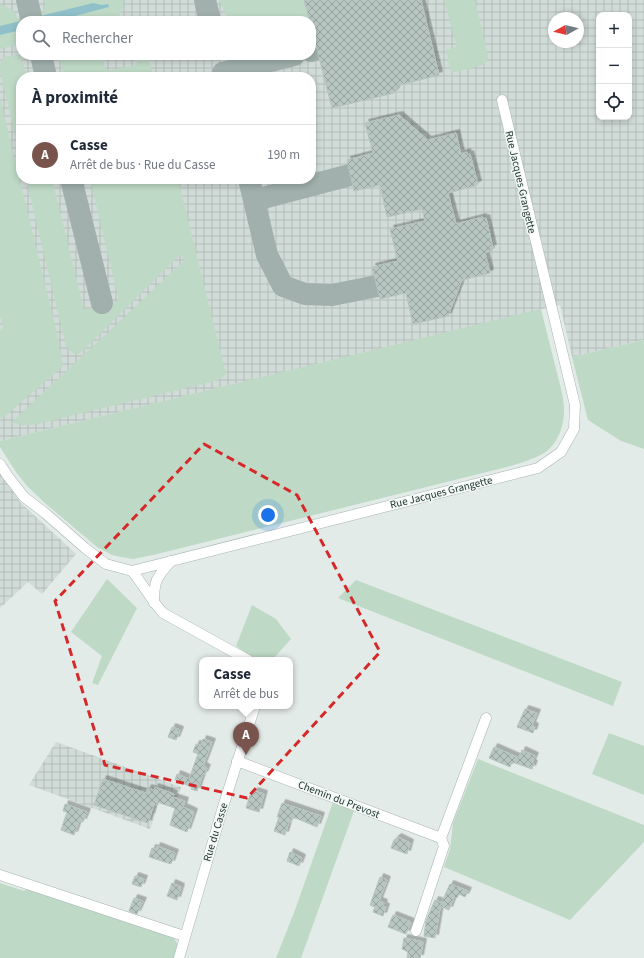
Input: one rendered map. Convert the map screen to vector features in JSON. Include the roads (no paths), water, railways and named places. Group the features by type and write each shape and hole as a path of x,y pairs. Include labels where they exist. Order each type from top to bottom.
{"street":[{"name":"Rue Jacques Grangette","path":"0,464 6,475 24,497 45,513 84,548 106,564 132,571 538,468 561,452 574,429 575,405 502,100"},
{"path":"154,603 155,582 171,561"},
{"path":"132,571 141,581 154,603 163,613 243,657"},
{"name":"Rue du Casse","path":"179,958 184,936 237,760 254,709"},
{"path":"416,931 444,846 441,838 486,718"},
{"name":"Chemin du Prevost","path":"237,760 441,838"},
{"path":"0,875 184,936"}],"water":[{"path":"93,3 102,5 108,4 109,7 75,16 40,16"},
{"path":"16,22 16,31 0,35 0,26"}],"place":[{"name":"Casse","path":"246,755"}]}
